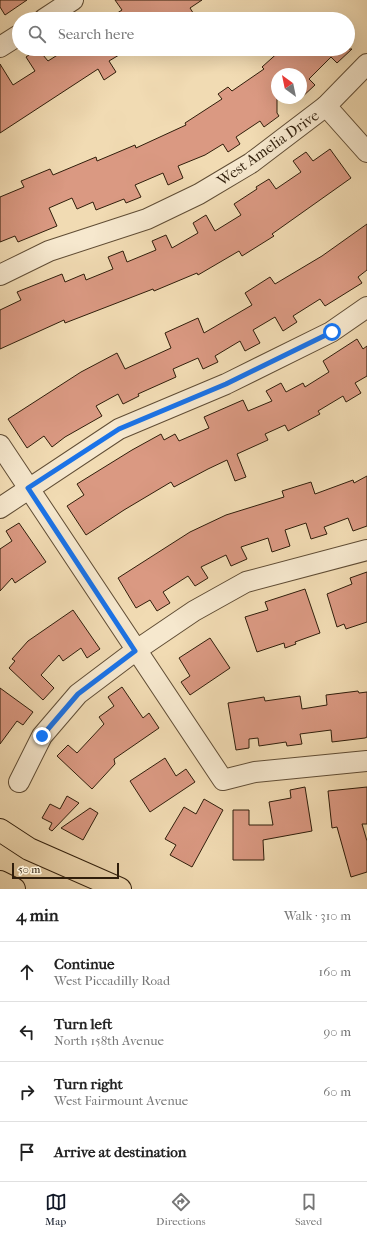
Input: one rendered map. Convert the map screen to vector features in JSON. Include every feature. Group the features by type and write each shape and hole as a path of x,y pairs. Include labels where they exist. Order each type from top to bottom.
{"main road":[{"path":"0,830 29,849 120,889"},
{"path":"0,882 14,889"}],"street":[{"path":"55,12 73,0"},
{"path":"0,47 12,39"},
{"name":"West Amelia Drive","path":"0,275 50,251 147,219 199,194 251,163 326,106 367,64"},
{"path":"326,106 367,152"},
{"path":"0,508 119,429 226,384 332,332 367,307"},
{"path":"0,445 135,651 223,780 255,772 367,761"},
{"path":"19,782 42,736 78,694 135,651 194,611 246,582 367,550"}],"building":[{"path":"0,0 27,0 5,15 0,7"},
{"path":"115,0 202,0 190,8 193,12 119,12 122,10"},
{"path":"44,56 48,61 56,56 117,56 109,61 116,72 104,80 98,69 0,133 0,64 13,85 35,71 26,57"},
{"path":"274,56 344,56 337,63 331,57 309,79 315,85 307,92 307,68 271,68 271,104 277,104 277,113 279,116 264,127 260,121 236,137 240,144 228,152 223,144 205,155 178,166 183,178 168,185 163,173 135,185 141,197 126,203 124,199 96,210 93,202 77,209 72,198 49,208 57,226 18,242 15,236 0,242 0,197 24,187 21,181 50,169 53,175 96,157 97,161 135,145 136,148 186,125 185,123 222,99 218,94 228,87 232,91 264,69 262,67"},
{"path":"330,149 351,178 272,234 274,236 242,256 239,251 198,275 197,273 154,291 153,289 65,323 64,320 0,349 0,310 21,300 17,292 62,274 65,282 84,274 86,280 113,269 108,257 123,251 127,262 156,250 152,241 166,235 172,248 198,233 193,223 206,215 215,231 241,215 234,204 257,189 256,187 269,179 276,189 301,172 293,161 306,152 313,161"},
{"path":"367,224 367,270 358,277 362,283 325,306 320,299 293,316 297,322 283,331 275,317 253,330 260,343 245,351 240,341 215,356 218,362 203,369 198,358 173,369 176,377 138,394 139,396 123,404 118,394 96,406 102,416 65,437 52,447 44,436 27,448 8,419 81,372 117,353 125,369 171,348 165,333 198,318 204,333 252,305 245,293 270,277 275,284 322,256"},
{"path":"357,339 363,349 367,346 367,376 355,383 361,393 346,402 343,396 318,411 320,414 288,431 285,425 265,434 268,440 237,454 246,477 235,481 227,460 174,487 171,482 86,535 67,506 84,495 77,484 132,450 161,434 164,440 175,434 179,441 209,428 204,417 243,400 248,411 272,401 266,391 281,383 286,392 303,383 305,387 329,372 323,361"},
{"path":"367,476 367,526 353,531 348,518 324,527 327,534 311,539 306,523 285,530 290,546 272,552 268,538 241,547 247,559 231,566 226,555 201,567 208,578 195,586 188,576 163,592 170,603 157,611 150,600 136,608 118,578 190,532 226,515 284,497 282,491 311,482 315,494 353,480 354,483"},
{"path":"19,523 46,562 15,583 12,578 0,591 0,549 12,541 6,531"},
{"path":"367,572 367,622 346,629 344,624 337,627 327,594 352,584 350,578"},
{"path":"305,589 320,633 295,642 296,644 285,648 284,643 257,652 245,617 268,610 265,602"},
{"path":"73,610 100,649 87,658 81,648 63,661 59,655 41,675 54,688 43,700 9,668 15,661 12,659 28,641"},
{"path":"210,638 230,668 190,695 181,682 190,676 179,658"},
{"path":"122,687 143,718 149,713 159,728 114,759 115,764 92,789 57,756 68,745 77,753 104,724 99,717 114,706 108,697"},
{"path":"0,688 33,712 23,725 17,721 0,744"},
{"path":"358,691 359,693 367,692 367,737 365,738 332,742 331,730 300,734 302,744 287,746 286,742 259,746 258,738 249,739 249,748 236,750 228,703 264,697 265,701 300,696 302,709 327,705 326,695"},
{"path":"165,758 176,776 186,769 195,782 150,812 130,781"},
{"path":"305,787 312,831 263,840 264,860 233,860 233,810 249,810 249,825 273,825 269,802 291,798 290,790"},
{"path":"367,787 367,824 362,824 367,841 367,872 351,877 337,827 332,828 328,791"},
{"path":"67,796 79,803 52,831 49,829 52,823 42,818 50,804 60,809"},
{"path":"204,799 223,810 192,867 170,855 176,845 165,839 184,807 196,814"},
{"path":"90,808 98,813 83,840 61,828"}],"route":[{"path":"42,736 78,694 135,651 28,488 119,429 226,384 332,332"}]}
